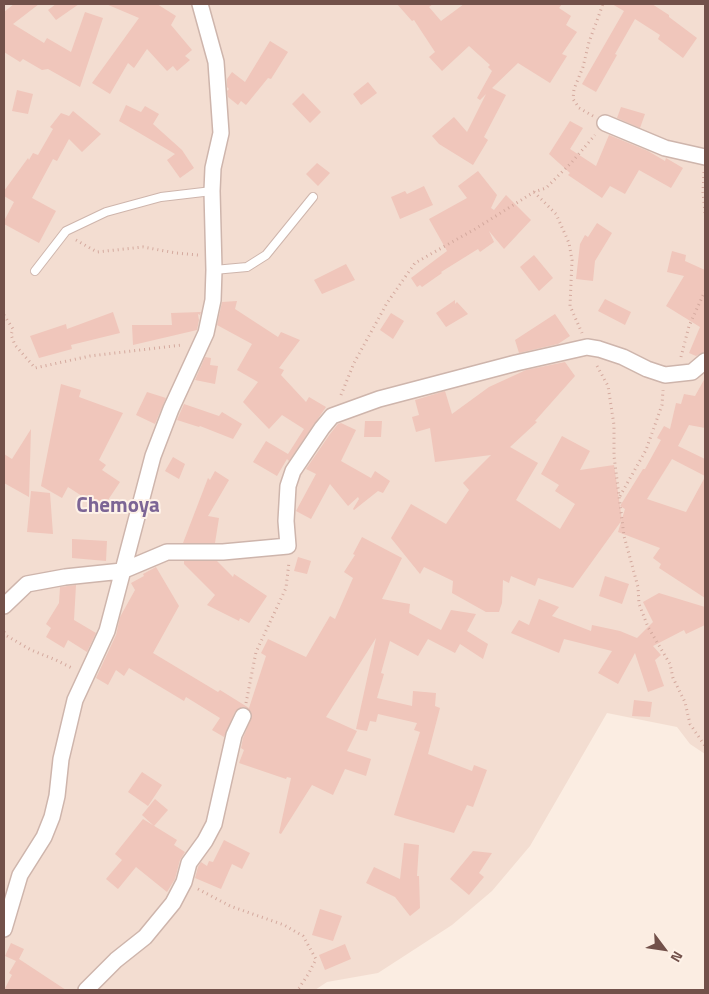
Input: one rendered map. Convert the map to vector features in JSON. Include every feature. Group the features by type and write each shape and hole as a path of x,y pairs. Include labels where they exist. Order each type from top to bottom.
{"street":[{"path":"4,929 20,875 44,837 52,818 57,796 61,759 75,700 107,631 153,456 171,409 203,343 213,300 213,168 221,133 216,62 200,4"},
{"path":"604,123 664,148 705,157"},
{"path":"4,606 27,584 65,577 122,571 167,552 223,552 288,546 286,521 288,486 293,471 332,416 388,397 516,363 588,347 599,349 647,369 669,375 692,372 705,361"},
{"path":"86,990 116,960 145,937 173,904 184,882 189,863 205,841 214,824 234,735 243,716"}],"lane":[{"path":"34,271 65,233 106,212 161,197 212,191"},
{"path":"214,263 247,267 266,255 313,197"}],"path":[{"path":"332,416 354,363 387,302 415,263 534,192 546,188 572,162 604,123 579,108 573,99 574,89 603,4"},
{"path":"705,157 703,192 705,214"},
{"path":"65,233 97,252 143,247 214,263"},
{"path":"705,291 689,326 681,360 669,375 662,405 646,450 620,497 624,536 638,587 639,604 648,627 670,664 673,678 685,702 690,724 705,746"},
{"path":"4,315 13,329 10,335 15,345 35,368 90,356 203,343"},
{"path":"243,716 256,652 286,588 289,572 288,546"},
{"path":"4,632 7,636 31,650 85,675"},
{"path":"184,882 230,906 284,925 303,936 316,959 298,989"}],"shaded area":[{"path":"4,4 705,4 705,754 690,744 677,727 607,713 530,846 492,891 452,925 378,973 327,982 315,990 4,990"}],"building":[{"path":"14,4 39,4 13,24 44,43 47,38 71,52 85,12 103,18 80,87 48,69 42,70 23,59 20,62 4,52 4,12"},
{"path":"56,4 79,4 56,20 48,10"},
{"path":"106,4 157,4 176,16 171,25 192,50 185,56 190,60 177,71 173,66 167,71 147,49 134,68 128,63 110,94 92,83 139,18"},
{"path":"397,4 433,4 429,7 441,21 464,4 562,4 559,8 571,16 566,25 577,32 562,54 567,56 550,83 518,63 492,88 506,95 484,137 488,140 473,165 439,144 432,136 454,117 467,132 486,94 480,100 477,98 492,71 488,67 490,65 469,46 442,71 429,57 435,52 414,20 412,21"},
{"path":"612,4 652,4 697,38 683,58 658,39 660,35 635,19 596,92 582,84 624,11"},
{"path":"270,41 288,52 271,79 268,78 246,105 241,101 238,105 228,97 227,79 232,72 245,82"},
{"path":"368,82 377,93 361,105 353,94"},
{"path":"17,90 33,94 28,114 12,111"},
{"path":"303,93 321,112 310,123 292,104"},
{"path":"126,105 141,112 145,106 159,114 153,124 182,150 194,168 180,178 167,160 175,154 119,121"},
{"path":"621,107 645,114 640,128 617,118"},
{"path":"73,111 101,134 82,152 69,139 57,161 53,159 32,198 56,211 39,243 4,224 14,202 4,196 4,191 28,158 29,160 33,153 38,155 53,129 50,127 61,113 69,116"},
{"path":"570,121 583,128 570,149 596,166 609,135 648,151 665,161 666,158 683,168 671,188 639,170 625,194 610,186 602,198 568,175 570,173 549,154"},
{"path":"317,163 330,173 318,186 306,174"},
{"path":"478,171 497,195 491,208 494,210 506,195 531,220 504,249 489,231 494,242 480,252 478,249 441,272 422,287 420,285 417,287 411,278 447,251 429,219 467,198 458,186"},
{"path":"424,186 433,205 400,219 391,197 405,191 407,194"},
{"path":"597,223 612,233 595,261 593,281 576,279 580,244 585,235 588,237"},
{"path":"672,251 686,255 685,261 705,270 705,352 696,356 689,353 700,327 666,306 684,276 667,272"},
{"path":"534,255 553,278 539,291 520,267"},
{"path":"346,264 355,280 322,294 314,280"},
{"path":"605,299 631,312 625,325 598,311"},
{"path":"455,300 455,304 457,302 468,314 446,327 436,313"},
{"path":"237,301 235,309 278,337 281,332 300,340 279,368 284,370 281,375 306,402 309,397 326,407 289,461 287,459 277,476 253,462 266,441 288,454 304,429 282,415 269,429 243,402 258,382 237,370 252,344 217,325 222,302"},
{"path":"113,312 120,333 71,345 72,349 39,358 30,336 66,324 67,329"},
{"path":"201,312 200,315 198,314 197,330 133,345 132,325 172,325 171,313"},
{"path":"391,313 404,321 393,339 380,330"},
{"path":"555,314 570,336 558,344 519,353 515,340"},
{"path":"205,357 211,358 210,365 218,366 215,384 195,380"},
{"path":"565,362 575,376 535,421 537,422 510,447 538,463 516,500 560,529 575,504 555,491 559,485 541,474 562,436 590,451 580,470 614,465 622,520 573,588 538,578 535,586 511,576 509,583 503,580 502,603 499,612 486,612 452,593 453,581 424,567 420,574 391,538 411,504 446,524 469,490 463,483 491,455 435,462 430,428 416,432 412,417 419,415 415,400 445,391 452,414 489,387 526,370"},
{"path":"705,378 705,428 689,425 678,446 705,459 705,476 672,459 647,499 686,512 705,477 705,598 659,568 661,564 653,558 660,548 618,532 625,509 620,506 643,469 645,469 661,440 657,438 664,426 670,429 676,403 681,404 684,394 695,396"},
{"path":"61,384 81,390 79,397 123,413 99,460 106,465 102,470 120,482 102,509 68,487 62,498 41,486"},
{"path":"147,392 166,398 155,424 136,415"},
{"path":"184,404 219,416 222,412 242,424 233,439 200,426 177,420"},
{"path":"365,421 382,421 381,437 364,437"},
{"path":"341,423 356,430 341,461 371,478 375,471 390,481 383,493 378,491 354,510 359,499 358,497 348,506 330,484 311,519 296,511 316,474 306,469 330,434"},
{"path":"31,429 29,497 4,483 4,454 12,459"},
{"path":"173,457 185,464 179,479 165,471"},
{"path":"215,471 229,480 208,516 219,518 215,543 183,543 208,478 210,480"},
{"path":"31,491 50,493 53,534 27,532"},
{"path":"362,537 402,558 382,599 410,604 409,613 441,630 451,610 476,614 467,631 488,644 483,659 460,644 455,653 428,639 418,656 390,641 381,673 384,674 377,698 412,706 413,691 436,693 435,706 440,708 428,754 472,771 474,765 487,770 473,807 467,805 454,833 394,815 420,732 414,730 417,723 378,714 376,722 370,721 367,731 356,729 376,638 326,717 357,731 347,751 371,759 366,776 345,769 333,795 312,785 281,834 279,833 291,778 287,777 286,779 239,763 244,750 241,748 243,738 252,716 247,708 242,707 235,712 224,737 212,730 220,718 186,697 184,701 129,668 124,676 116,670 108,685 96,678 116,635 120,617 135,590 131,583 156,567 179,606 153,653 218,692 220,690 249,708 266,656 261,653 268,639 306,657 330,616 335,619 353,578 344,572 355,555 353,554"},
{"path":"72,539 107,541 106,561 72,558"},
{"path":"298,557 311,561 307,574 294,571"},
{"path":"184,561 217,561 233,577 234,574 267,596 249,623 240,618 239,621 207,605 215,595 184,564"},
{"path":"605,576 629,584 622,604 599,596"},
{"path":"76,585 74,620 96,633 87,652 68,640 64,648 46,637 51,628 46,624 59,603 60,587"},
{"path":"659,593 705,607 705,625 686,634 684,630 653,646 661,655 655,660 664,686 648,692 635,653 618,684 598,673 612,651 564,639 559,653 511,633 519,620 529,625 539,599 559,607 552,616 591,631 592,625 620,631 637,638 653,622 643,602"},
{"path":"634,700 652,702 650,717 632,716"},
{"path":"142,772 162,785 148,806 128,792"},
{"path":"155,799 168,810 154,826 142,815"},
{"path":"143,819 177,840 174,845 185,852 180,860 175,879 167,892 136,867 118,889 106,879 122,860 115,854"},
{"path":"224,840 250,853 242,869 232,864 221,889 195,878 201,862 207,866 209,861 213,862"},
{"path":"404,843 419,845 417,876 419,876 420,908 410,916 395,897 366,883 374,867 400,879"},
{"path":"473,851 492,853 479,873 484,877 469,895 450,879"},
{"path":"320,909 342,916 333,941 312,935"},
{"path":"11,943 24,949 19,959 66,990 4,990 12,975 9,973 16,961 5,956"},
{"path":"345,944 351,959 325,970 319,955"}],"district":[{"name":"Chemoya","path":"118,507"}]}
